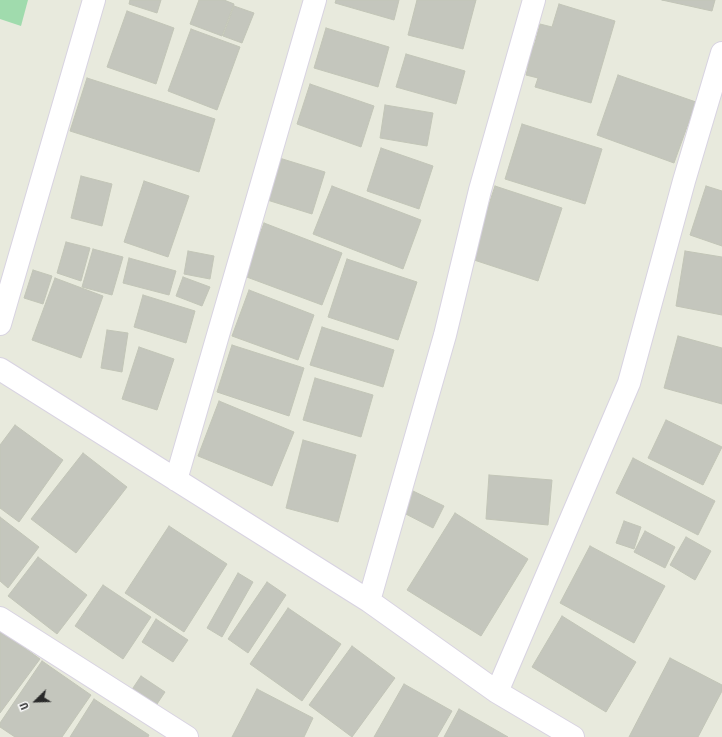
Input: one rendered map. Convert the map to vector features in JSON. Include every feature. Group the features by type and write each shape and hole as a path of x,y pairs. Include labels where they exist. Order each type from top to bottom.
{"street":[{"path":"0,324 94,0"},
{"path":"176,480 315,0"},
{"path":"369,601 445,335 480,190 534,0"},
{"path":"497,692 629,383 684,181 722,53"},
{"path":"0,369 369,601 497,692 573,737"},
{"path":"0,618 187,737"}],"green space":[{"path":"0,0 28,0 21,26 0,19"}],"building":[{"path":"130,0 161,0 157,13 129,4"},
{"path":"199,0 224,0 234,4 222,36 190,24"},
{"path":"336,0 399,0 394,20 335,3"},
{"path":"417,0 476,0 463,49 408,35"},
{"path":"662,0 715,0 712,11"},
{"path":"559,4 615,21 591,103 535,87 538,78 526,75 528,67 522,65 528,44 534,46 540,24 552,27"},
{"path":"234,6 254,13 242,43 223,36"},
{"path":"127,11 174,28 156,84 107,67"},
{"path":"326,28 389,47 378,87 314,68"},
{"path":"191,29 240,47 217,110 168,91"},
{"path":"406,54 465,71 456,104 396,87"},
{"path":"618,75 696,102 674,163 597,135"},
{"path":"87,78 215,119 199,172 70,131"},
{"path":"310,84 374,106 361,147 297,124"},
{"path":"385,105 433,113 427,146 380,138"},
{"path":"522,124 602,149 585,204 505,179"},
{"path":"381,148 433,166 419,209 367,191"},
{"path":"276,157 325,172 312,214 264,199"},
{"path":"81,176 112,184 102,226 71,218"},
{"path":"144,181 189,196 168,257 124,242"},
{"path":"332,186 421,220 403,269 313,234"},
{"path":"495,186 562,208 538,281 471,259"},
{"path":"706,186 722,191 722,246 690,235"},
{"path":"264,223 342,253 322,305 244,276"},
{"path":"66,242 90,248 81,281 57,273"},
{"path":"93,249 123,257 112,295 82,287"},
{"path":"188,251 214,256 210,279 184,274"},
{"path":"685,251 722,257 722,315 676,306"},
{"path":"129,258 176,271 169,295 123,283"},
{"path":"347,259 417,282 398,340 328,317"},
{"path":"33,270 52,276 43,304 24,298"},
{"path":"183,277 210,287 202,306 176,296"},
{"path":"55,278 103,296 81,358 32,340"},
{"path":"249,290 314,315 298,360 232,336"},
{"path":"143,295 195,311 186,343 134,327"},
{"path":"322,327 394,350 383,387 310,365"},
{"path":"107,330 128,333 122,372 101,368"},
{"path":"678,336 722,348 722,404 664,388"},
{"path":"232,345 304,368 289,416 217,392"},
{"path":"139,347 174,359 157,410 122,399"},
{"path":"315,378 373,395 361,437 303,420"},
{"path":"219,401 294,432 272,486 198,456"},
{"path":"666,420 722,447 703,485 648,458"},
{"path":"15,425 63,460 19,522 0,508 0,445"},
{"path":"303,440 356,455 338,522 286,508"},
{"path":"83,453 127,487 76,553 31,519"},
{"path":"633,458 715,501 698,535 616,493"},
{"path":"489,475 552,480 548,525 486,519"},
{"path":"411,490 444,506 433,528 400,511"},
{"path":"455,513 528,559 481,636 407,590"},
{"path":"0,517 39,547 8,588 0,581"},
{"path":"624,521 641,527 634,549 616,543"},
{"path":"169,526 227,564 184,632 125,593"},
{"path":"645,531 675,547 665,568 634,552"},
{"path":"686,537 711,551 695,580 670,565"},
{"path":"590,546 665,586 634,643 560,603"},
{"path":"38,557 87,595 57,634 8,596"},
{"path":"238,573 253,582 222,637 207,628"},
{"path":"267,582 286,595 248,653 228,639"},
{"path":"103,585 151,617 123,659 75,626"},
{"path":"288,608 341,644 302,701 250,664"},
{"path":"562,616 636,662 606,712 532,667"},
{"path":"156,619 188,640 173,662 142,642"},
{"path":"0,630 40,659 0,713"},
{"path":"352,646 395,678 352,737 309,705"},
{"path":"670,658 722,685 722,691 698,737 629,737"},
{"path":"42,661 91,695 62,737 15,737 0,727 0,723"},
{"path":"141,676 165,692 155,707 131,691"},
{"path":"404,684 452,711 437,737 374,737"},
{"path":"257,689 313,718 304,737 232,737"},
{"path":"94,699 149,735 148,737 70,737"},
{"path":"459,709 508,737 444,737"}]}
